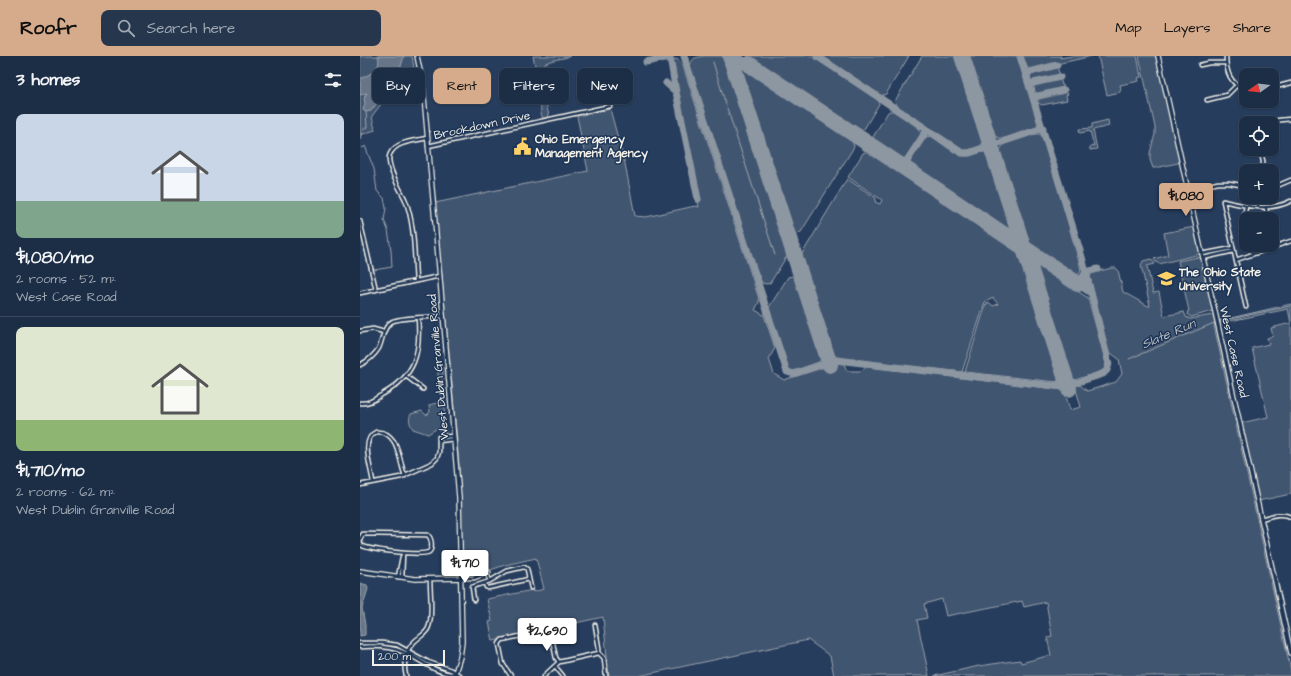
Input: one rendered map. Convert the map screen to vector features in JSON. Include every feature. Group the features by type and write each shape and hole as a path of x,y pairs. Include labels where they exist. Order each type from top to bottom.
{"main road":[{"name":"West Dublin Granville Road","path":"418,56 422,77 459,497 462,642 460,657 454,675"},
{"name":"West Case Road","path":"1158,56 1291,653"},
{"path":"360,570 400,577 430,579 460,578"}],"street":[{"path":"1207,100 1227,95 1237,85 1230,77 1226,68 1226,56"},
{"path":"1200,65 1209,63 1226,63"},
{"path":"1279,86 1291,83"},
{"name":"Brookdown Drive","path":"428,146 610,106"},
{"path":"1279,120 1291,119"},
{"name":"Brookdown Drive","path":"416,281 411,218 390,167 388,157 392,149 399,145 427,138"},
{"path":"1279,185 1291,180"},
{"path":"1188,190 1218,183 1239,185"},
{"path":"1246,307 1223,201 1246,206 1266,208 1278,206 1291,201"},
{"path":"1245,212 1246,206"},
{"path":"1266,208 1267,212"},
{"path":"360,220 376,290"},
{"path":"1279,245 1291,241"},
{"path":"1203,256 1233,250"},
{"path":"1236,260 1258,252"},
{"path":"360,293 440,276"},
{"path":"360,365 371,358 377,351 384,332 394,321 443,316"},
{"path":"360,403 367,403 388,391 396,386 406,376 418,349 420,337 418,318"},
{"path":"360,331 372,329 384,332"},
{"path":"406,376 423,389"},
{"path":"373,482 365,449 366,440 372,434 380,432 387,434 392,438 398,452 404,476"},
{"path":"360,485 404,476 434,462 439,452 439,439 454,437"},
{"path":"1261,519 1280,514 1286,514 1291,517"},
{"path":"365,534 428,536 431,540 431,550 426,553 403,552 362,546 360,539 361,536 365,534"},
{"path":"400,577 403,552"},
{"path":"474,600 472,587 484,583 507,571 524,567 527,568 531,588"},
{"path":"460,578 474,578 488,573 490,580"},
{"path":"406,676 404,662 408,652 414,642 427,631 430,623 430,579"},
{"path":"484,583 488,588 529,579"},
{"path":"595,625 600,648 599,653"},
{"path":"511,676 503,664 499,644 500,641 546,631 550,633 556,658 559,662"},
{"path":"1286,632 1291,631"},
{"path":"360,643 387,643 400,646 432,667 449,674 461,676"},
{"path":"360,647 380,646 408,652"},
{"path":"544,676 559,662 599,653"},
{"path":"599,653 603,656 606,676"},
{"path":"555,666 563,676"}],"shaded area":[{"path":"360,56 412,56 414,68 372,68 372,104 381,104 372,116 375,130 360,135"},
{"path":"378,56 404,56 400,68 377,68 379,61"},
{"path":"533,56 570,56 550,61 541,68 536,68"},
{"path":"707,56 725,56 787,251 787,256 770,283 762,283 754,264 690,66 692,60"},
{"path":"747,56 811,56 878,100 879,104 864,129 859,131"},
{"path":"821,56 909,56 886,94 880,96"},
{"path":"922,56 955,56 983,141 982,145 968,150 963,150 896,105 895,101"},
{"path":"968,56 1017,56 1038,122 1037,127 1005,138 998,138 992,133"},
{"path":"1023,56 1061,56 1060,58 1072,56 1092,56 1031,70 1027,67"},
{"path":"1098,56 1137,56 1141,77 1138,78 1139,81 1120,85 1120,92 1107,95"},
{"path":"1139,56 1156,56 1179,156 1180,161 1178,163 1153,168 1150,160 1155,127"},
{"path":"671,59 678,60 683,66 759,299 755,310 764,315 775,348 769,359 774,374 784,380 835,363 844,364 847,371 861,371 866,367 1064,390 1070,410 1081,407 1075,386 1080,385 1087,391 1116,382 1122,374 1119,359 1108,351 1090,277 1092,273 1116,268 1118,270 1123,292 1150,306 1141,265 1143,261 1151,259 1155,264 1147,266 1153,293 1159,292 1164,316 1184,312 1186,317 1190,319 1213,315 1215,321 1214,326 1291,676 934,676 979,666 1020,660 1021,663 1051,655 1047,637 1052,636 1046,602 1024,607 1022,601 946,616 942,599 924,604 927,618 917,620 929,676 834,676 830,656 808,640 638,676 609,676 603,617 493,641 489,622 492,621 487,599 544,589 536,558 505,565 479,574 465,574 463,572 459,464 435,203 588,171 577,116 610,109 625,164 635,216 646,217 695,206 699,207"},
{"path":"1057,66 1060,76 1034,82 1031,80 1030,75 1032,72"},
{"path":"744,68 852,139 854,147 801,232 797,234 794,233 741,69"},
{"path":"372,72 372,104 376,104 371,111 366,112 363,110 365,104 364,98 367,93 360,95 360,79"},
{"path":"1060,78 1064,88 1039,94 1035,92 1035,84"},
{"path":"1066,91 1068,94 1066,95 1067,100 1042,105 1038,103 1038,99 1040,97"},
{"path":"541,104 546,104 549,116 547,118 543,118"},
{"path":"890,111 893,111 919,128 921,134 905,158 899,159 874,142 873,137"},
{"path":"1108,120 1109,126 1093,130 1097,149 1090,150 1090,147 1094,146 1090,131 1080,133 1079,129 1092,128 1092,124"},
{"path":"1035,134 1040,134 1043,136 1080,265 1081,271 1078,275 1073,274 1028,243 999,154 1004,144"},
{"path":"931,136 962,156 969,156 982,152 987,153 1012,230 1008,231 911,166 910,161 926,137"},
{"path":"868,151 1018,251 1060,377 1057,382 965,372 986,304 990,303 993,306 998,304 993,298 985,302 962,372 838,358 832,353 802,259 802,254 847,179 876,198 875,202 880,204 882,200 848,177 863,153"},
{"path":"1194,227 1200,254 1159,264 1156,262 1154,259 1168,255 1164,233"},
{"path":"1198,257 1201,259 1213,311 1191,317 1187,312 1189,311 1178,261"},
{"path":"1039,266 1088,298 1106,363 1104,370 1076,380 1071,378 1036,267"},
{"path":"792,276 795,278 821,359 819,362 793,371 787,368 768,309 788,277"},
{"path":"1291,304 1291,323 1288,309 1220,323 1218,321"},
{"path":"1291,323 1291,494 1258,501 1241,423 1268,417 1252,348 1269,344 1267,338 1273,336 1271,328"},
{"path":"440,364 443,368 443,393 445,408 443,422 446,431 445,434 442,435 438,429 428,434 413,429 410,424 411,414 422,411 426,415 430,412 429,405 441,402 441,393 438,386 438,366"},
{"path":"360,583 367,585 368,589 362,608 365,635 360,636"}],"waterway":[{"path":"713,62 726,105"},
{"path":"727,108 775,255"},
{"path":"360,139 363,130 367,127 366,112"},
{"path":"360,145 363,148 365,146 374,169 377,191 384,198 386,208 384,220 388,230 391,250 392,267 374,270"},
{"name":"Slate Run","path":"1220,321 1291,306"},
{"name":"Slate Run","path":"1129,359 1214,323"}],"taxiway":[{"path":"684,56 787,372 794,374 837,360 1063,387 1103,374 1107,370 1109,364 1082,257 1020,56"},
{"path":"736,56 749,64"},
{"path":"817,56 962,153 970,153 1043,128"},
{"path":"646,62 670,57 698,199"},
{"path":"1026,73 1057,65"},
{"path":"1029,84 1060,77"},
{"path":"666,83 676,92"},
{"path":"1034,97 1064,90"},
{"path":"903,167 927,130"},
{"path":"1091,293 1078,284 1086,272 1098,269"},
{"path":"1054,386 1059,384 1065,377"}],"runway":[{"path":"730,56 830,365"},
{"path":"962,56 1069,389"},
{"path":"749,64 1078,284"}],"place":[{"name":"Ohio Emergency Management Agency","path":"522,146"},
{"name":"The Ohio State University","path":"1166,279"}]}
